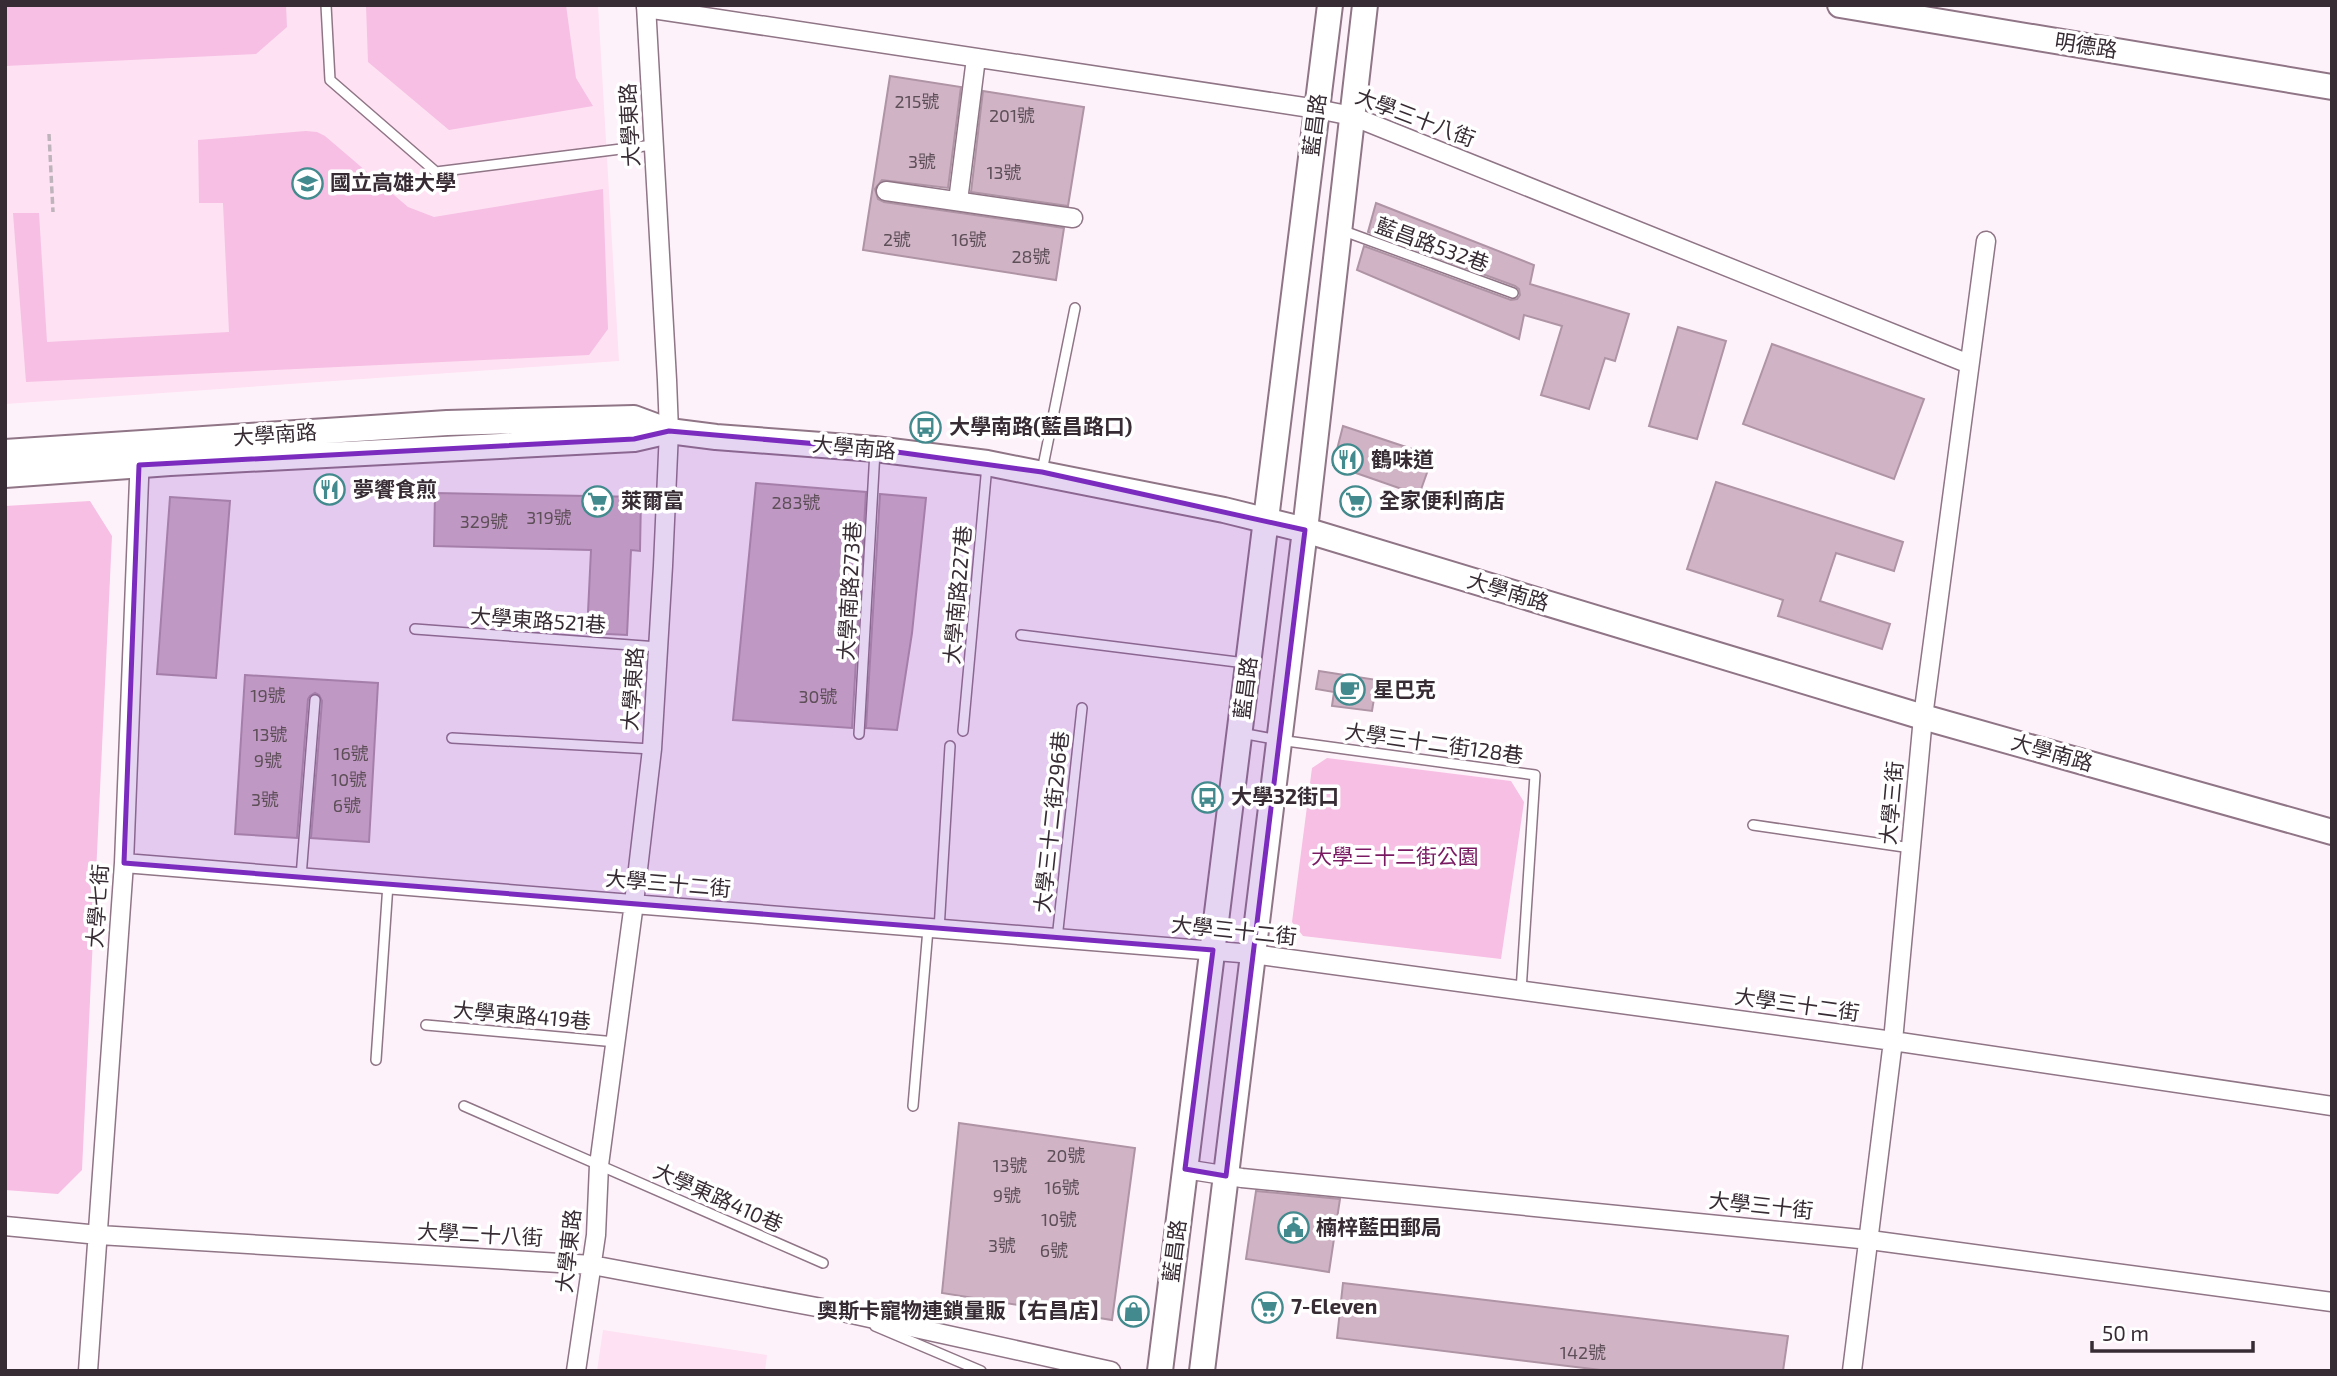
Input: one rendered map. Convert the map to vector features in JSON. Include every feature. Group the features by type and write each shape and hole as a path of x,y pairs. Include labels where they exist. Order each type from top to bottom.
{"street":[{"name":"藍昌路","path":"1160,1371 1330,5"},
{"name":"藍昌路","path":"1202,1371 1305,530 1365,5"},
{"name":"明德路","path":"1840,5 2332,87"},
{"name":"大學三十八街","path":"646,7 1352,116 1969,364"},
{"name":"大學東路","path":"576,1371 596,1235 599,1166 635,903 652,749 658,647 669,431 646,7"},
{"path":"958,201 976,58"},
{"path":"886,191 1073,218"},
{"name":"大學三街","path":"1852,1371 1893,1041 1923,717 1986,241"},
{"name":"大學南路","path":"5,475 140,454 461,422 634,418 669,431 875,449 988,463 1224,510 1305,530 1923,717 2332,832"},
{"name":"大學南路","path":"5,452 140,454"},
{"name":"大學七街","path":"88,1371 124,863 140,454"},
{"name":"大學三十二街","path":"124,863 1253,954 1893,1041 2332,1106"},
{"name":"大學三十街","path":"1185,1169 1226,1176 1870,1240 2332,1302"},
{"name":"大學二十八街","path":"5,1226 99,1235 592,1265 838,1311 1111,1371"}],"lane":[{"path":"326,5 330,80 436,172 653,145"},
{"name":"藍昌路532巷","path":"1339,229 1513,293"},
{"path":"1042,472 1075,308"},
{"name":"大學南路273巷","path":"859,734 875,449"},
{"name":"大學南路227巷","path":"963,731 988,463"},
{"name":"大學東路521巷","path":"415,629 658,647"},
{"path":"1021,635 1249,664"},
{"path":"301,877 315,700"},
{"name":"大學三十二街296巷","path":"1057,939 1082,708"},
{"name":"大學三十二街128巷","path":"1240,733 1535,775 1521,991"},
{"path":"452,738 652,749"},
{"path":"913,1106 950,746"},
{"path":"1753,825 1911,848"},
{"path":"376,1060 388,884"},
{"name":"大學東路419巷","path":"426,1025 615,1042"},
{"name":"大學東路410巷","path":"464,1106 823,1263"},
{"path":"838,1311 981,1371"}],"path":[{"path":"49,134 54,212"}],"highlighted area":[{"path":"669,431 875,449 1042,472 1305,530 1226,1176 1185,1169 1213,950 124,863 139,465 634,439"}],"shaded area":[{"name":"國立高雄大學","path":"5,5 598,5 619,361 5,404"},
{"path":"603,1330 767,1355 765,1371 597,1371"}],"green space":[{"path":"5,5 286,5 287,27 256,54 5,66"},
{"path":"366,5 566,5 576,78 593,106 449,130 368,62"},
{"path":"306,131 325,136 408,207 434,217 603,189 608,329 589,355 26,382 13,213 39,213 47,342 229,332 223,203 199,203 198,140"},
{"path":"90,501 112,536 82,1170 58,1194 5,1190 5,506"},
{"name":"大學三十二街公園","path":"1327,758 1511,781 1524,802 1501,959 1303,936 1292,922 1312,768"}],"building":[{"path":"890,76 961,87 948,188 882,180 875,189 878,199 1064,228 1056,280 863,250"},
{"path":"983,91 1084,107 1068,206 971,192"},
{"path":"1376,203 1534,265 1530,284 1629,314 1615,361 1605,358 1589,409 1541,395 1562,326 1524,315 1519,339 1357,270 1364,246 1511,300 1520,295 1515,286 1368,232"},
{"path":"1678,327 1726,341 1697,439 1649,426"},
{"path":"1772,344 1924,399 1894,479 1743,424"},
{"path":"1343,426 1433,456 1419,495 1333,465"},
{"path":"1716,482 1903,542 1894,571 1836,553 1820,601 1890,624 1882,649 1778,616 1783,600 1687,569"},
{"path":"756,483 866,492 852,728 733,720"},
{"path":"435,493 641,497 640,551 631,550 627,635 587,633 591,550 434,546"},
{"path":"880,494 926,498 912,633 897,730 866,728"},
{"path":"170,497 230,501 216,678 157,674"},
{"name":"星巴克","path":"1319,671 1377,680 1372,711 1332,706 1334,692 1316,689"},
{"path":"245,675 378,683 369,842 311,838 322,701 315,693 308,699 297,838 235,834"},
{"path":"959,1123 1135,1148 1112,1320 942,1293"},
{"name":"楠梓藍田郵局","path":"1256,1191 1340,1199 1329,1272 1246,1259"},
{"path":"1343,1283 1788,1336 1783,1371 1609,1371 1337,1338"}],"place":[{"name":"國立高雄大學","path":"307,183"},
{"name":"大學南路(藍昌路口)","path":"926,427"},
{"name":"鶴味道","path":"1348,460"},
{"name":"夢饗食煎","path":"330,490"},
{"name":"萊爾富","path":"598,501"},
{"name":"全家便利商店","path":"1356,501"},
{"name":"星巴克","path":"1350,690"},
{"name":"大學32街口","path":"1208,797"},
{"name":"楠梓藍田郵局","path":"1293,1228"},
{"name":"7-Eleven","path":"1268,1307"},
{"name":"奧斯卡寵物連鎖量販【右昌店】","path":"1134,1311"}]}
